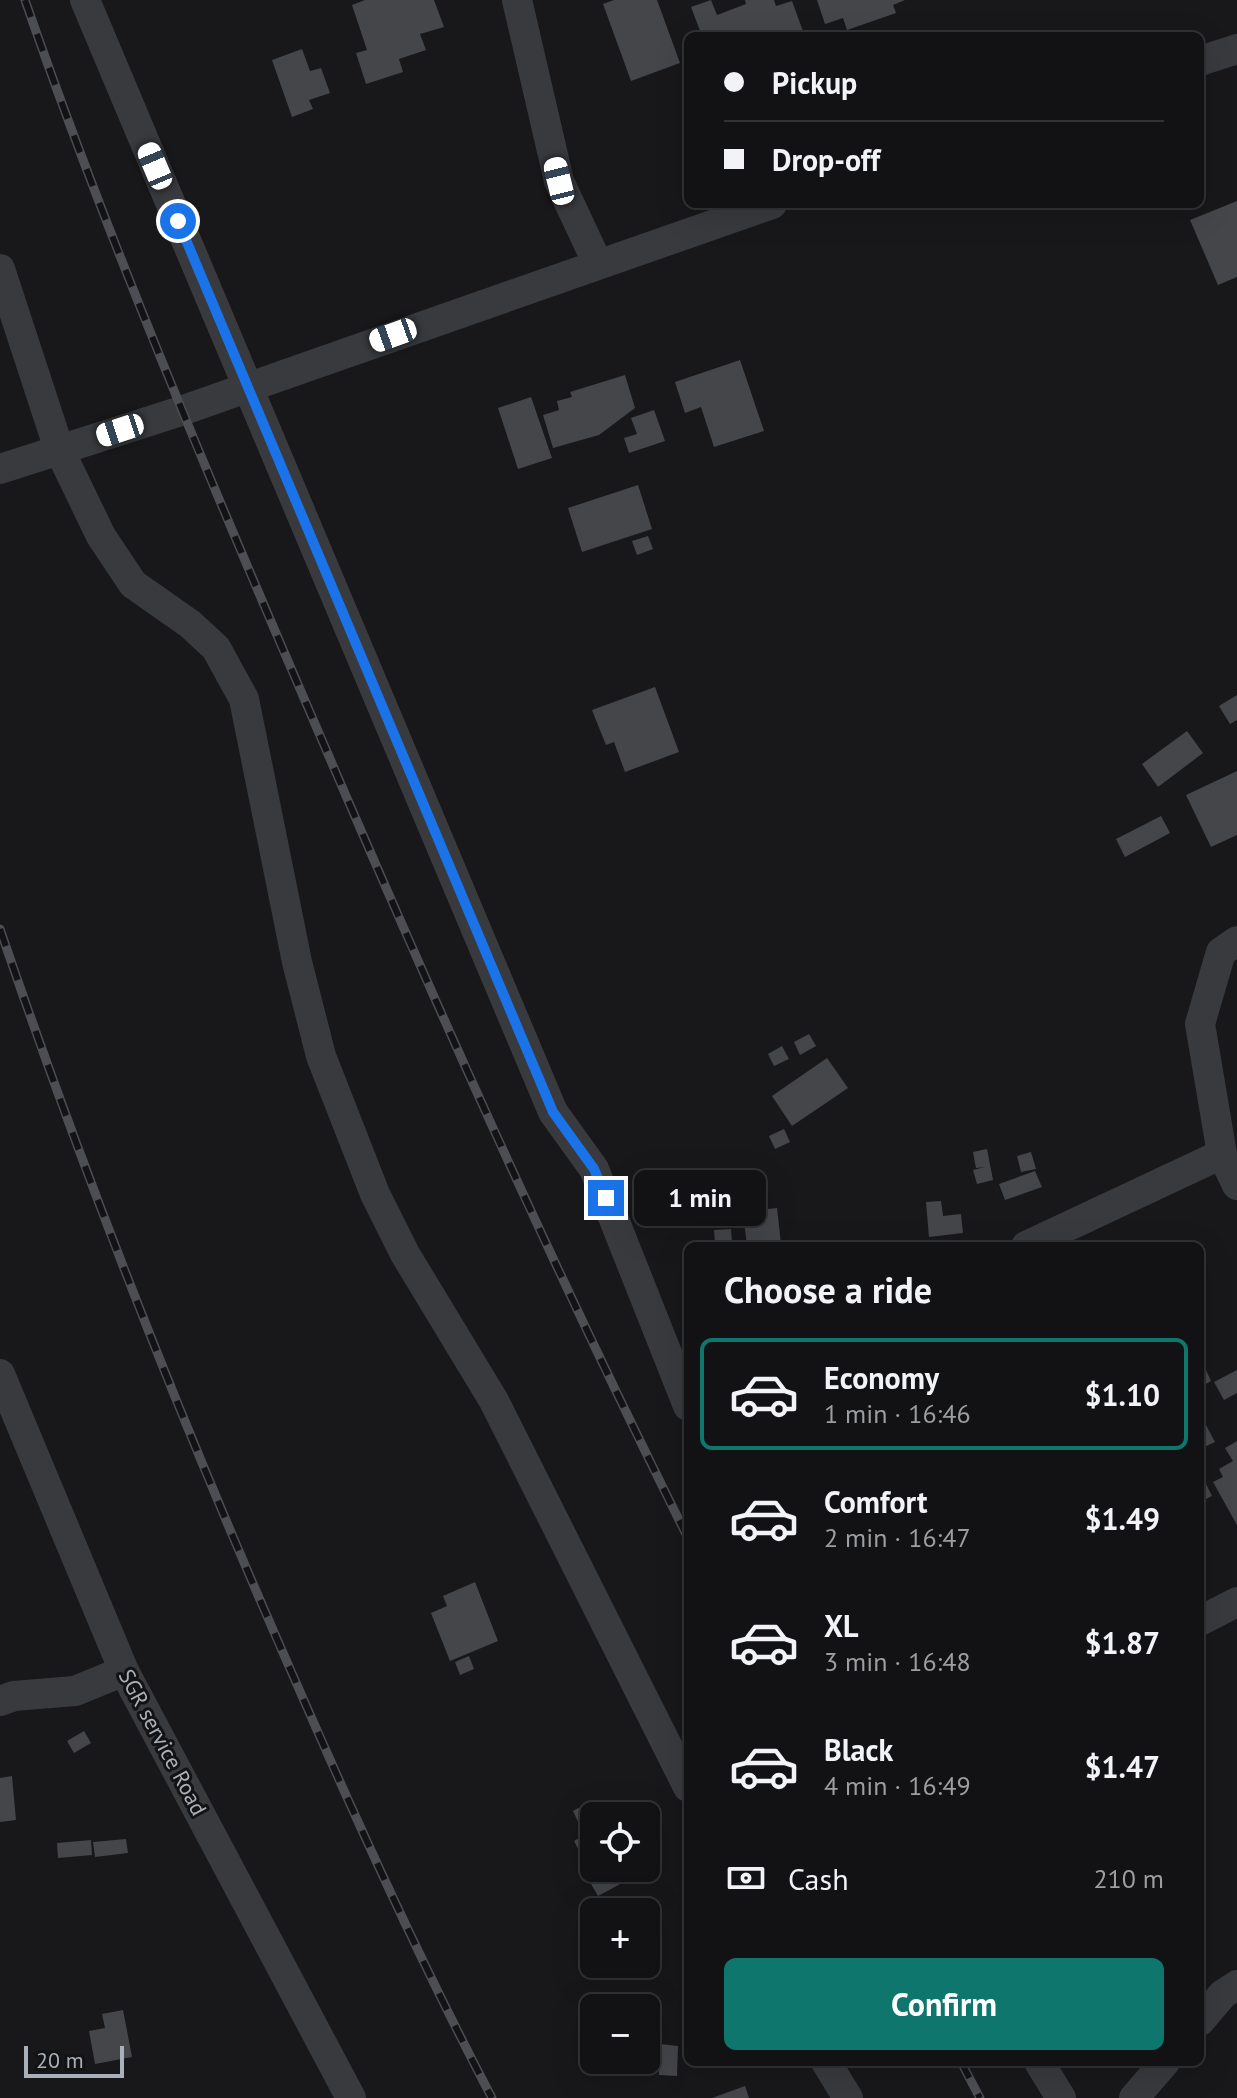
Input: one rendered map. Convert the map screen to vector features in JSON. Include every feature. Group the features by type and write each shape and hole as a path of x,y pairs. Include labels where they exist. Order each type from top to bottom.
{"street":[{"path":"85,0 553,1112 594,1169 680,1367"},
{"path":"517,0 559,181 597,262"},
{"path":"1204,60 1237,49"},
{"path":"0,469 247,387 597,262 760,208"},
{"path":"0,269 59,449 101,536 133,584 190,624 216,648 244,699 297,962 318,1042 375,1194 405,1254 494,1401 684,1779"},
{"path":"1237,941 1221,952 1200,1024 1222,1154 1237,1185"},
{"path":"1035,1242 1222,1154"},
{"name":"SGR service Road","path":"0,1374 124,1671 351,2098"},
{"path":"1204,1619 1237,1602"},
{"path":"0,1701 14,1696 75,1691 124,1671"},
{"path":"1204,2016 1223,1994 1237,1985"},
{"path":"828,2066 848,2098"},
{"path":"1041,2066 1061,2098"},
{"path":"1134,2098 1162,2066"}],"building":[{"path":"365,0 434,0 444,27 420,34 426,50 399,59 403,72 366,84 356,53 367,50 352,5"},
{"path":"614,0 657,0 680,63 631,81 603,4"},
{"path":"711,0 717,15 746,4 745,0 774,0 776,6 792,1 803,32 700,32 691,7"},
{"path":"817,0 905,0 893,5 896,13 847,30 843,18 825,24"},
{"path":"302,49 310,71 321,68 330,93 309,100 313,109 292,117 272,60"},
{"path":"1237,201 1237,277 1218,285 1190,220"},
{"path":"740,360 764,431 714,447 701,407 685,413 675,382"},
{"path":"625,375 635,408 599,435 553,448 543,415 559,410 557,401 572,397 570,392"},
{"path":"531,397 552,458 518,469 498,408"},
{"path":"654,410 665,441 629,453 624,438 637,434 631,418"},
{"path":"638,485 652,529 582,552 568,508"},
{"path":"648,536 653,549 637,555 632,541"},
{"path":"655,687 679,752 625,772 614,742 606,745 592,710"},
{"path":"1237,695 1237,720 1230,724 1219,706"},
{"path":"1187,731 1203,753 1158,787 1142,764"},
{"path":"1237,771 1237,835 1211,847 1186,795"},
{"path":"1161,816 1170,833 1125,857 1116,839"},
{"path":"809,1034 816,1046 800,1055 794,1042"},
{"path":"782,1046 789,1059 774,1066 768,1054"},
{"path":"827,1058 848,1088 792,1126 772,1096"},
{"path":"784,1129 790,1142 775,1149 769,1136"},
{"path":"987,1149 993,1180 977,1184 973,1170 985,1167 976,1168 973,1152"},
{"path":"1031,1152 1036,1169 1021,1172 1017,1156"},
{"path":"1035,1171 1042,1187 1005,1200 999,1184"},
{"path":"941,1201 943,1216 961,1214 963,1233 929,1237 926,1202"},
{"path":"777,1208 781,1242 747,1242 743,1212"},
{"path":"731,1229 732,1242 715,1242 714,1230"},
{"path":"1204,1366 1211,1381 1204,1385"},
{"path":"1237,1370 1237,1393 1224,1400 1214,1382"},
{"path":"1204,1426 1215,1442 1204,1447"},
{"path":"1237,1441 1237,1525 1213,1482 1223,1477 1219,1469 1233,1461 1225,1448"},
{"path":"1204,1480 1212,1496 1204,1500"},
{"path":"475,1582 498,1641 450,1661 431,1613 447,1606 443,1596"},
{"path":"469,1656 474,1669 460,1675 455,1662"},
{"path":"84,1731 91,1743 74,1753 67,1741"},
{"path":"12,1776 16,1820 0,1822 0,1778"},
{"path":"580,1807 580,1824 579,1824 573,1811"},
{"path":"580,1838 580,1852 574,1841"},
{"path":"126,1839 128,1853 95,1857 93,1842"},
{"path":"91,1840 92,1855 58,1858 57,1843"},
{"path":"590,1882 624,1882 598,1896"},
{"path":"123,2010 132,2057 95,2064 89,2031 105,2028 102,2014"},
{"path":"660,2044 678,2046 677,2076 659,2075"},
{"path":"745,2086 749,2098 712,2098"}],"railway":[{"path":"25,0 159,354 306,703 491,1124 684,1530"},
{"path":"0,929 102,1210 212,1488 363,1833 492,2098"},
{"path":"963,2066 980,2098"}],"route":[{"path":"178,221 553,1112 594,1169 606,1198"}]}
